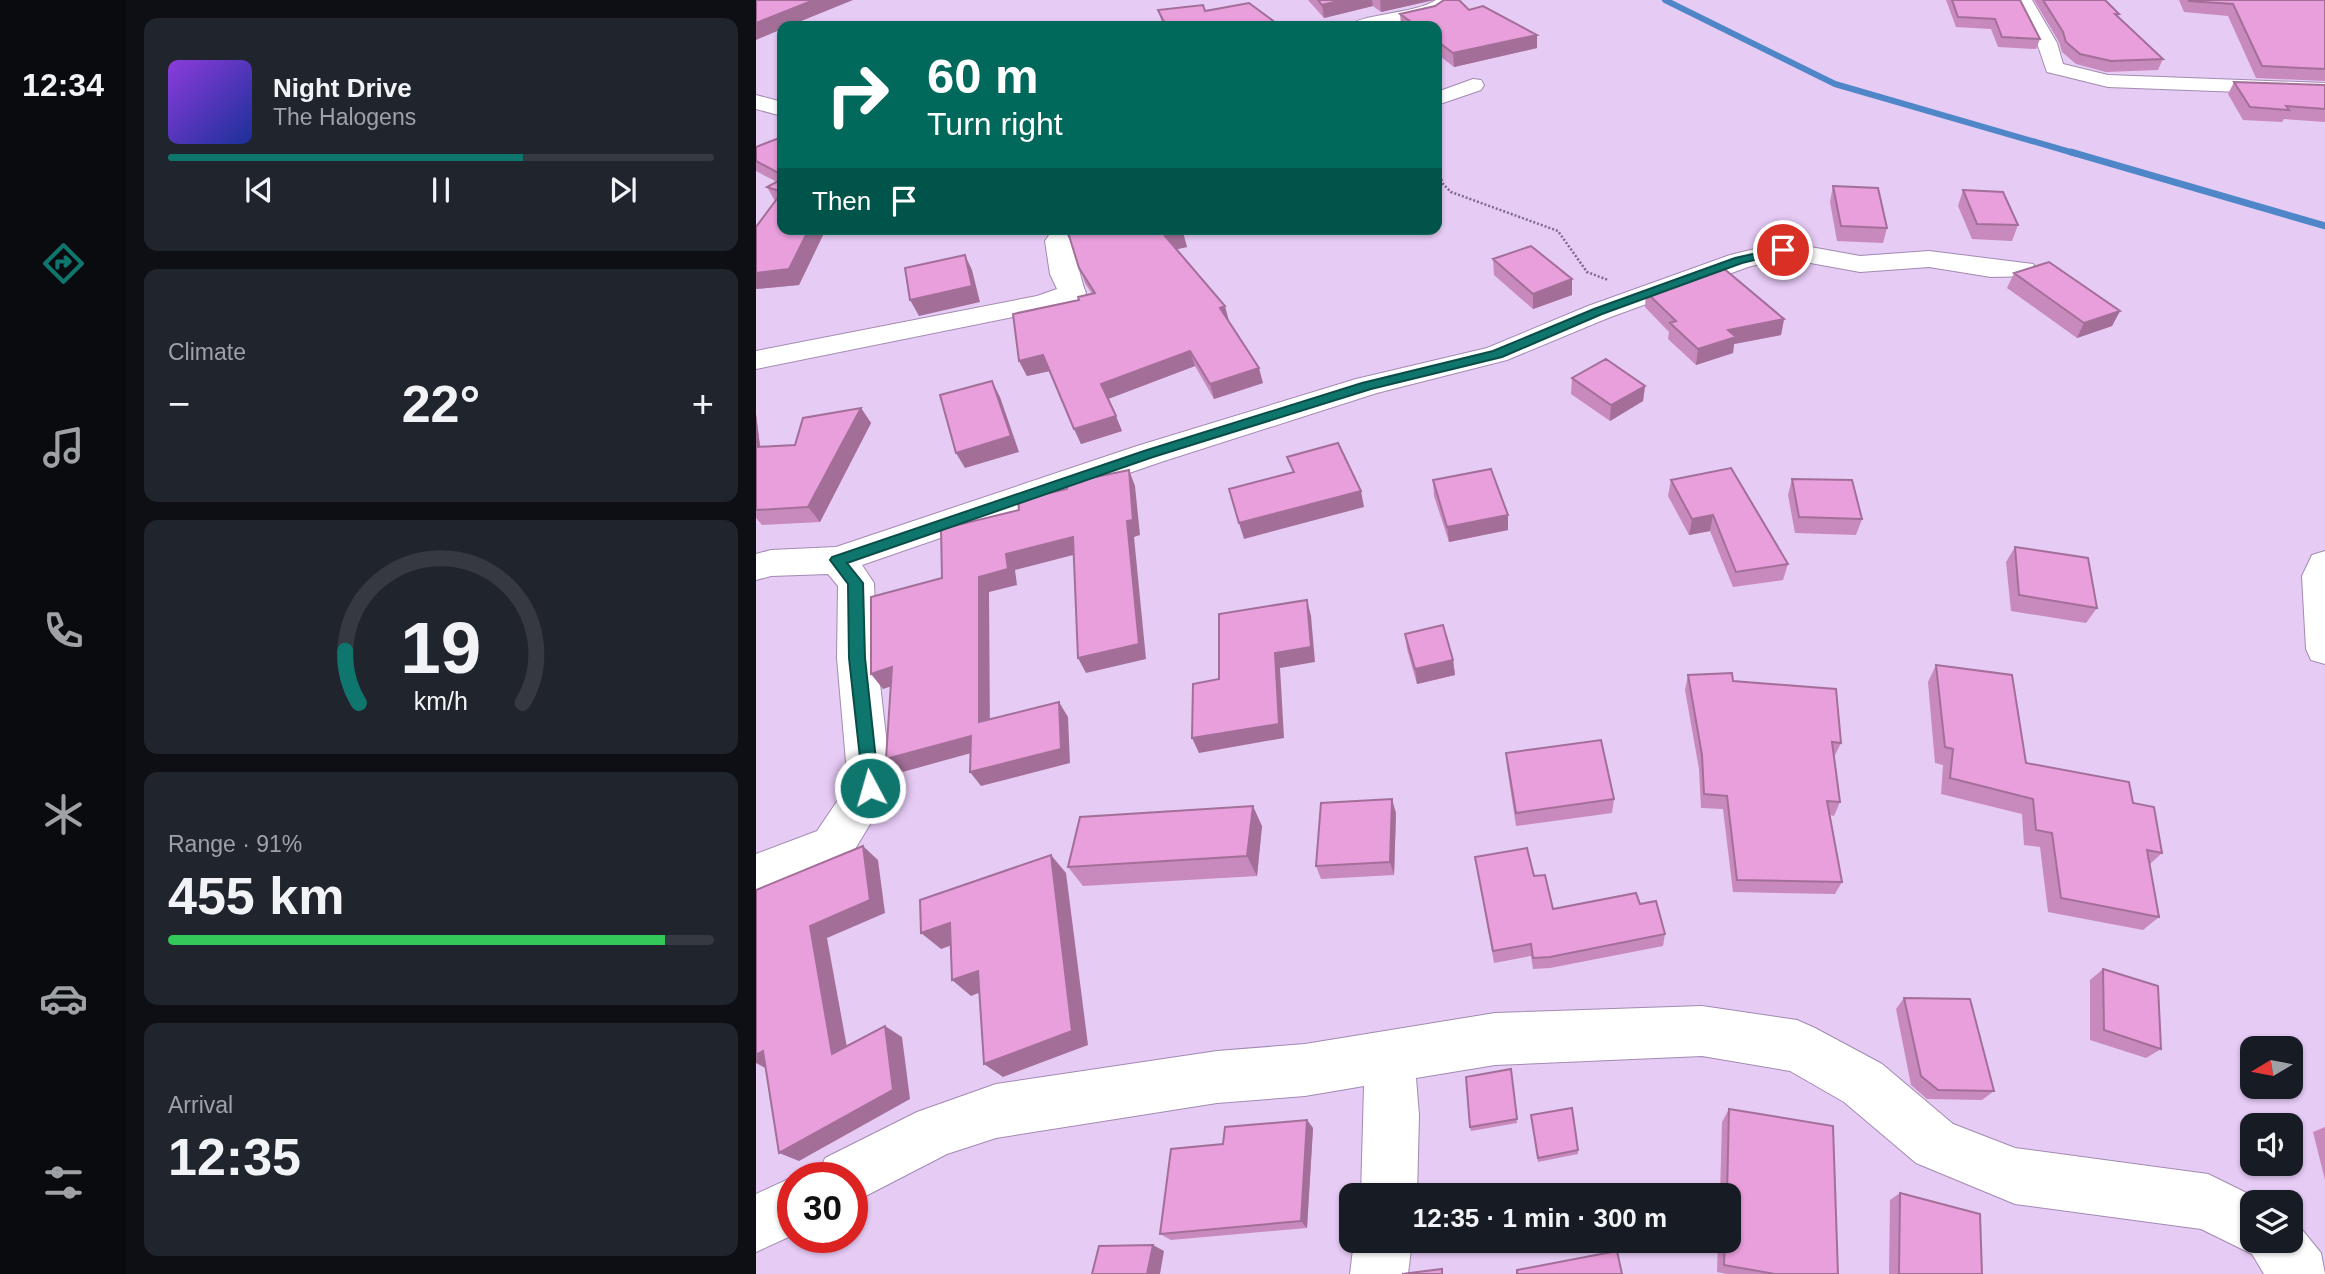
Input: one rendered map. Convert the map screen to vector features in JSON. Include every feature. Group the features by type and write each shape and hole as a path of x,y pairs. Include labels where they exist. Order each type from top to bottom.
{"street":[{"path":"1385,21 1421,14 1438,8 1448,0"},
{"path":"2022,0 2047,43 2054,68 2108,81 2325,89"},
{"path":"1442,97 1473,85"},
{"path":"756,102 777,108"},
{"path":"756,360 1043,303 1072,293 1058,241"},
{"path":"756,567 837,560 1161,450 1367,386 1497,354 1628,300 1739,261 1783,250 1860,264 1929,260 1992,269 2023,270"},
{"path":"756,876 833,845 870,788 857,658 856,583 837,560"},
{"path":"2325,564 2319,576 2325,649"},
{"path":"868,1166 936,1131 996,1111 1217,1077 1305,1070 1495,1039 1702,1031 1797,1046 1863,1083 1935,1144 2015,1176 2208,1202 2240,1219"},
{"path":"1389,1055 1392,1115 1389,1183"},
{"path":"756,1224 777,1213"},
{"path":"1379,1274 1382,1253"},
{"path":"2284,1253 2300,1274"}],"path":[{"path":"1442,181 1451,192 1558,231 1587,272 1611,281 1628,300"}],"building":[{"path":"756,0 814,0 756,23"},
{"path":"1318,0 1342,0 1322,5"},
{"path":"1444,0 1459,0 1469,10 1483,6 1537,35 1453,53 1442,45 1442,21 1410,21 1400,14 1435,6"},
{"path":"1952,0 2020,0 2040,39 2002,37 1995,19 1958,17"},
{"path":"2043,0 2105,0 2119,14 2115,14 2163,59 2111,61 2080,54 2066,42 2063,32"},
{"path":"2189,0 2325,0 2325,69 2262,66 2233,4"},
{"path":"1249,3 1273,21 1164,21 1158,10 1203,5 1205,11"},
{"path":"2234,82 2325,85 2325,109 2250,107"},
{"path":"777,139 777,172 756,161 756,147"},
{"path":"777,182 777,190 767,187"},
{"path":"1833,186 1878,188 1887,228 1841,226"},
{"path":"1963,190 2003,192 2018,225 1977,224"},
{"path":"777,199 777,235 806,235 789,269 756,273 756,227"},
{"path":"1069,235 1170,235 1165,236 1225,306 1220,308 1259,368 1210,384 1190,351 1101,384 1116,416 1074,429 1043,355 1019,361 1013,314 1079,300 1078,297 1095,293 1079,268"},
{"path":"1531,246 1572,279 1533,294 1493,259"},
{"path":"965,255 972,286 910,300 905,268"},
{"path":"2049,262 2120,311 2084,323 2014,273"},
{"path":"1722,267 1784,319 1728,330 1736,337 1698,349 1670,323 1676,321 1646,292"},
{"path":"1606,359 1645,386 1611,405 1572,378"},
{"path":"992,381 1011,436 956,453 940,395"},
{"path":"861,408 808,507 756,510 756,447 795,445 803,418"},
{"path":"1338,443 1361,491 1239,523 1229,489 1294,472 1287,457"},
{"path":"1731,468 1788,564 1736,572 1713,515 1692,519 1671,480"},
{"path":"1491,469 1508,515 1447,527 1433,480"},
{"path":"1129,470 1133,520 1127,521 1139,644 1078,658 1073,537 1006,554 1008,569 979,577 979,722 1059,702 1061,749 970,772 971,736 886,759 892,667 871,674 871,597 942,578 941,529 1019,510 1018,500 1067,489 1067,483"},
{"path":"1792,479 1852,480 1862,519 1799,517"},
{"path":"2015,547 2088,558 2097,608 2019,595"},
{"path":"1307,600 1311,647 1275,653 1279,724 1192,738 1193,684 1219,679 1219,614"},
{"path":"1443,625 1453,660 1415,669 1405,634"},
{"path":"1936,665 2012,675 2026,763 2129,782 2133,803 2154,807 2162,853 2147,850 2159,917 2061,898 2052,833 2036,830 2033,799 1950,778 1953,749 1945,747"},
{"path":"1732,673 1733,681 1836,689 1841,743 1832,742 1840,802 1827,801 1842,882 1737,880 1727,796 1704,794 1702,755 1688,675"},
{"path":"1601,740 1614,799 1516,813 1506,753"},
{"path":"1392,799 1390,862 1316,866 1321,803"},
{"path":"1253,806 1247,856 1068,867 1080,817"},
{"path":"863,846 870,900 810,926 832,1054 885,1026 893,1090 779,1153 763,1051 756,1055 756,890"},
{"path":"1527,848 1534,876 1545,875 1553,909 1636,893 1640,904 1656,901 1665,934 1550,957 1533,958 1531,944 1493,951 1475,857"},
{"path":"1051,855 1072,1031 984,1064 978,971 952,980 950,923 921,933 920,900"},
{"path":"2103,969 2158,986 2161,1049 2104,1030"},
{"path":"1904,998 1970,999 1994,1091 1938,1090 1921,1076"},
{"path":"1511,1069 1517,1119 1470,1127 1466,1077"},
{"path":"1572,1108 1578,1150 1538,1158 1531,1115"},
{"path":"1729,1109 1833,1126 1838,1274 1775,1274 1724,1265 1724,1253 1741,1253 1741,1183 1727,1183"},
{"path":"1307,1120 1301,1221 1160,1234 1171,1149 1223,1144 1225,1127"},
{"path":"1900,1193 1980,1214 1982,1274 1899,1274"},
{"path":"1153,1245 1147,1274 1092,1274 1099,1246"},
{"path":"1617,1253 1622,1274 1517,1274 1517,1270"},
{"path":"1442,1269 1442,1274 1402,1274"}],"waterway":[{"path":"1665,0 1835,84 2077,154"},
{"path":"2071,152 2325,226"}],"route":[{"path":"870,788 857,658 856,583 837,560 1149,454 1367,386 1497,354 1598,312 1739,261 1783,250"}]}
